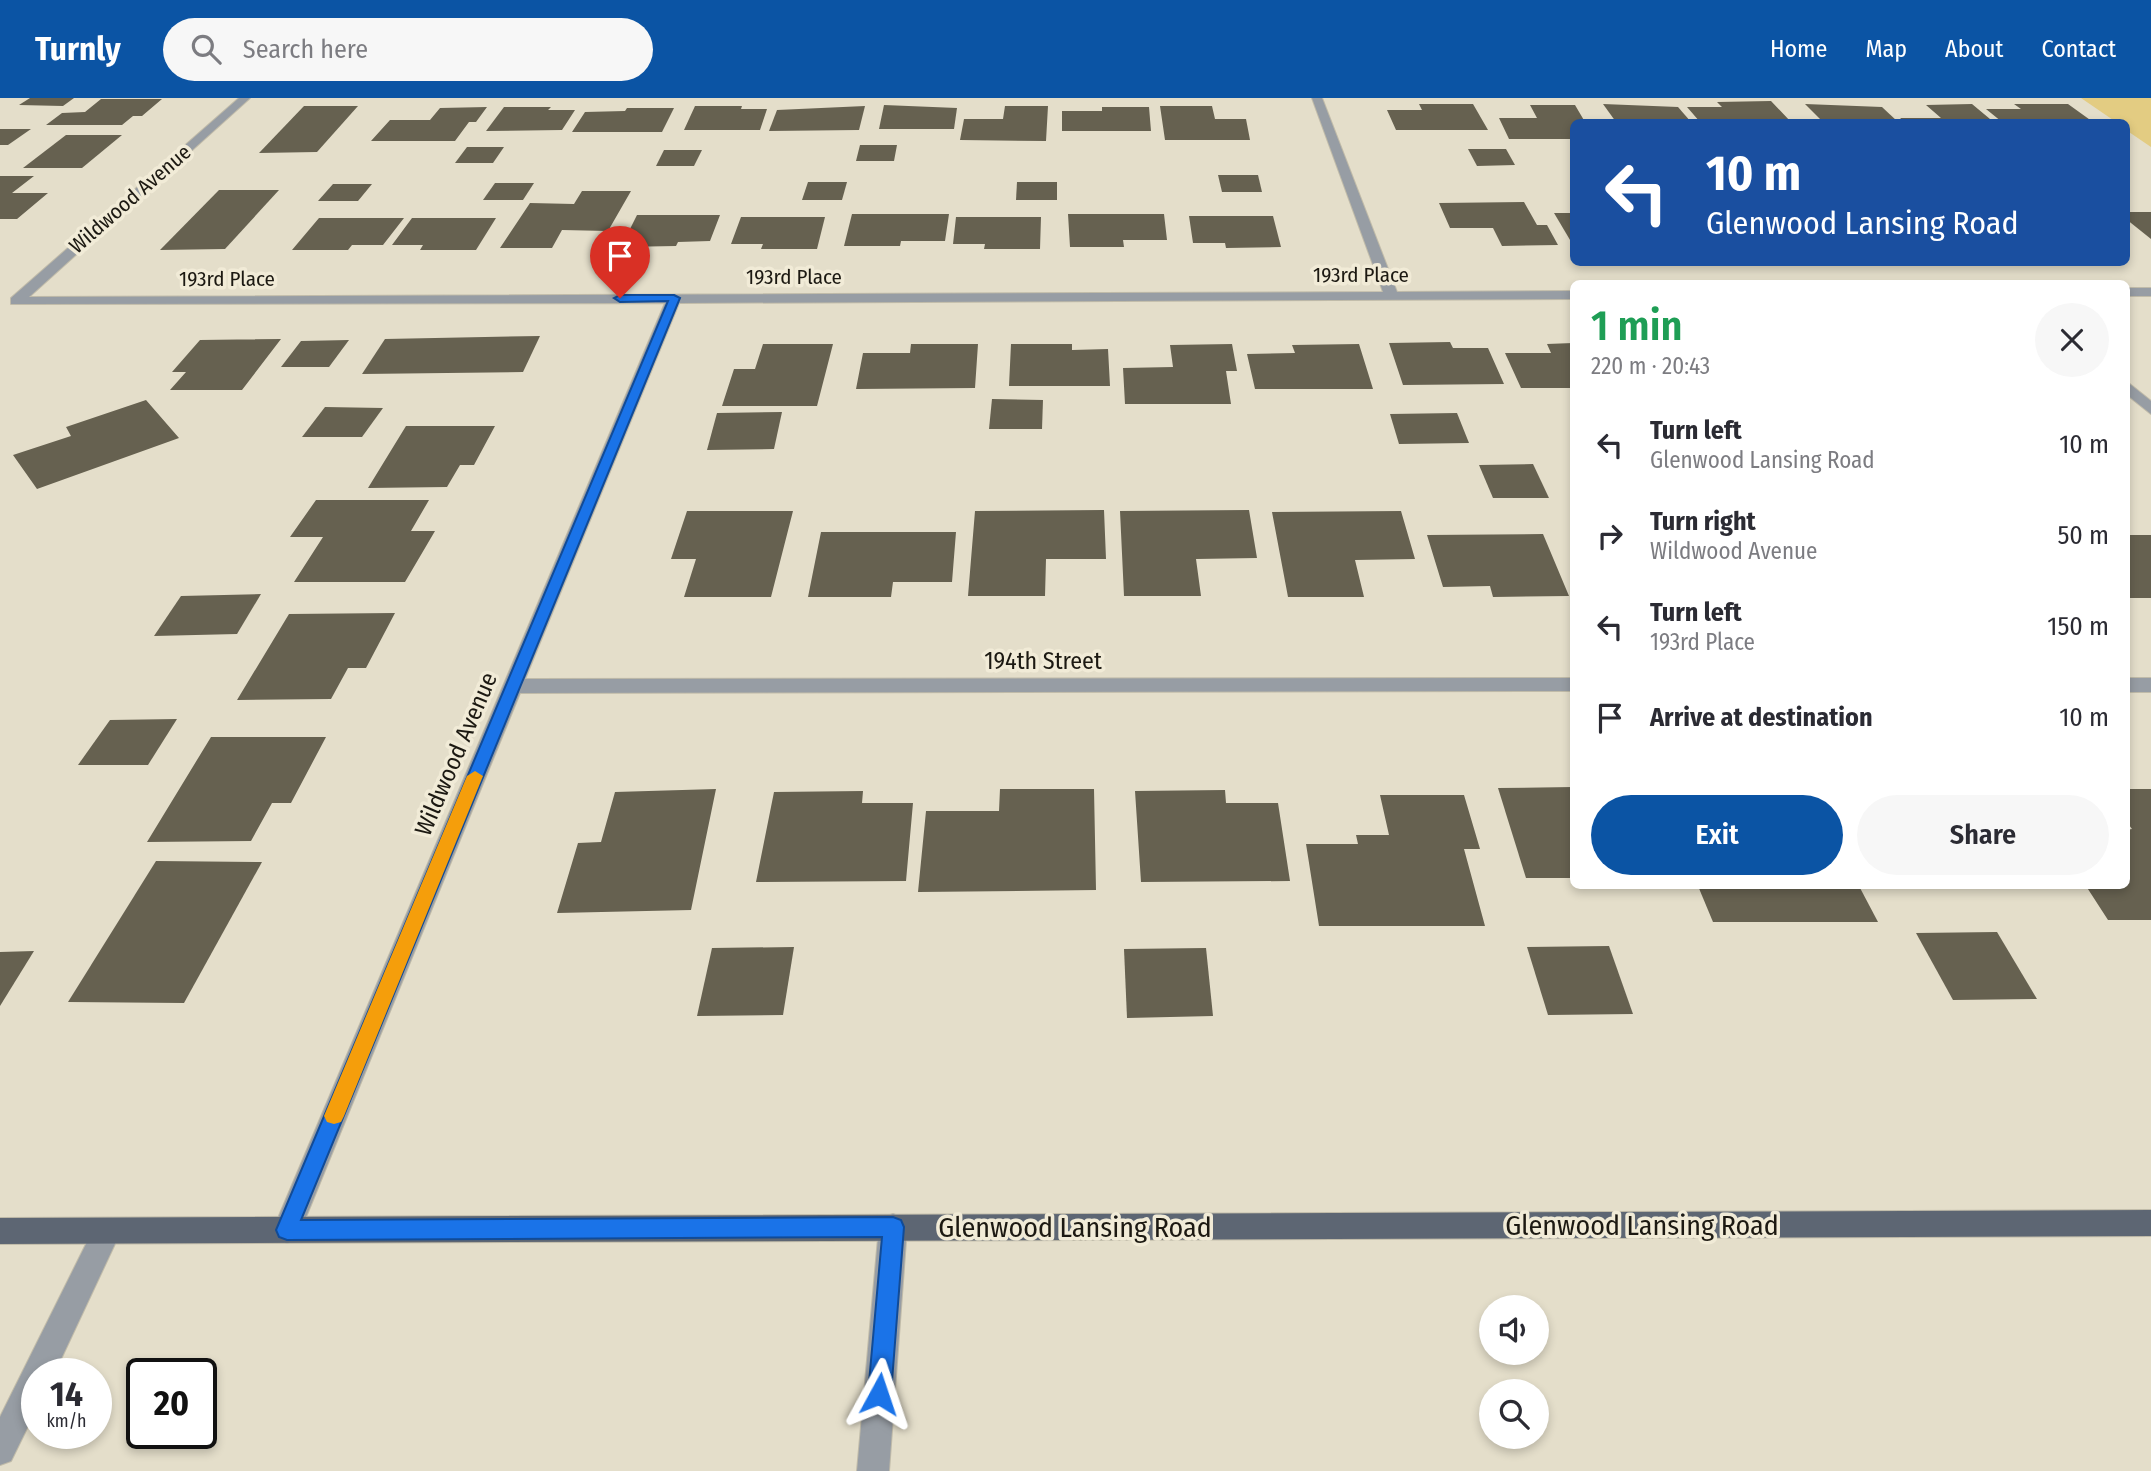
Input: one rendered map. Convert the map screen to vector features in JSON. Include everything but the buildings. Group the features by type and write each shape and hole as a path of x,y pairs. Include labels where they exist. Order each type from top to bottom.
{"main road":[{"name":"Glenwood Lansing Road","path":"0,1231 2151,1223"}],"street":[{"name":"Wildwood Avenue","path":"16,301 245,98"},
{"path":"1317,98 1391,295"},
{"path":"2130,292 2151,292"},
{"name":"193rd Place","path":"16,301 1570,295"},
{"name":"Wildwood Avenue","path":"287,1230 674,298"},
{"path":"2130,389 2151,409"},
{"name":"194th Street","path":"513,686 1570,685"},
{"path":"2130,685 2151,685"},
{"path":"873,1471 893,1227"},
{"path":"45,1358 107,1231"},
{"path":"0,1450 21,1407"}],"shaded area":[{"path":"2081,98 2151,98 2151,147 2130,133 2130,119 2112,119"}],"slow traffic":[{"path":"334,1116 475,776"}],"route":[{"path":"620,298 674,298 287,1230 893,1227 879,1394"}]}
